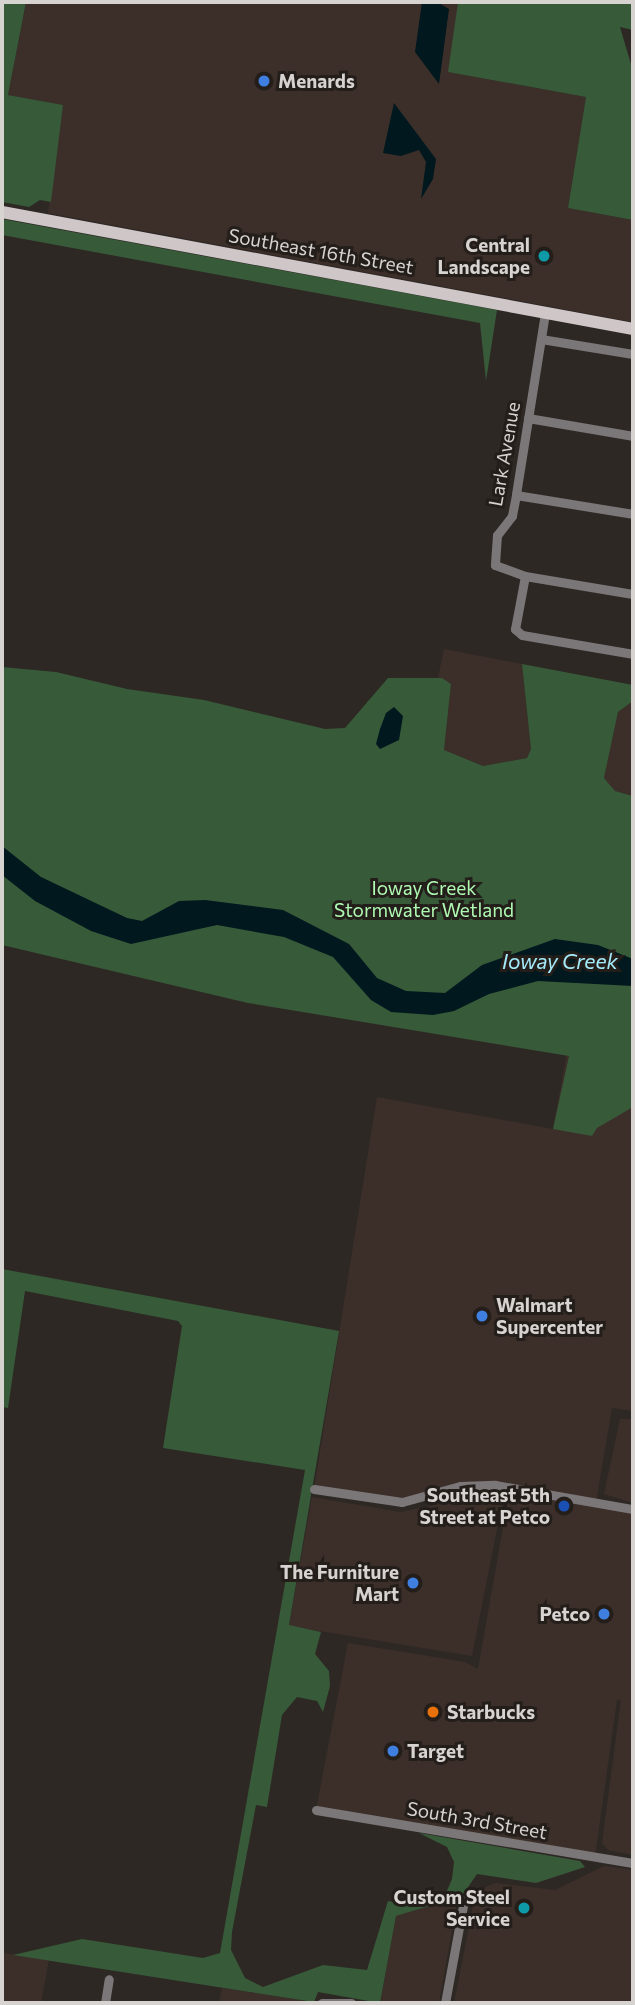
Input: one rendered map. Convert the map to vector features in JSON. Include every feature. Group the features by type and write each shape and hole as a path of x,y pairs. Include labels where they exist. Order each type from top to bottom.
{"main road":[{"name":"Southeast 16th Street","path":"2,212 633,329"}],"street":[{"name":"Lark Avenue","path":"525,576 495,565 497,536 512,516 545,313"},
{"path":"541,339 633,354"},
{"path":"528,418 633,436"},
{"path":"516,495 633,514"},
{"path":"633,594 525,576 515,629 522,635 633,654"},
{"path":"314,1489 402,1502 460,1486 495,1485 633,1509"},
{"name":"South 3rd Street","path":"316,1810 633,1863"},
{"path":"445,2003 464,1900"},
{"path":"105,2003 110,1979"},
{"path":"322,2003 351,2003"}],"shaded area":[{"path":"26,2 458,2 449,72 586,97 568,208 633,220 633,322 48,213 63,105 8,95"},
{"path":"444,649 522,664 531,748 527,758 483,766 444,750 451,684 438,678"},
{"path":"633,701 633,796 615,791 604,778 618,712"},
{"path":"572,1026 633,1036 633,1411 612,1408 596,1502 633,1509 633,1855 608,1850 602,1843 621,1700 617,1700 595,1856 316,1810 348,1643 465,1662 478,1669 510,1488 477,1485 418,1499 314,1489 377,1097 553,1129"},
{"path":"620,1419 633,1419 633,1503 604,1494"},
{"path":"492,1494 502,1503 472,1656 289,1626 312,1497 400,1512"},
{"path":"604,1866 633,1870 633,2003 454,2003 476,1891 495,1883 555,1890"},
{"path":"458,1897 439,2003 380,2003 396,1916"},
{"path":"2,1953 49,1959 41,2003 2,2003"},
{"path":"222,1988 314,2002 219,2003"}],"green space":[{"path":"2,2 26,2 8,95 63,105 51,202 40,200 29,207 2,202"},
{"path":"458,2 633,2 633,30 620,27 633,71 633,220 568,208 586,97 448,72"},
{"path":"2,219 497,310 486,381 480,323 2,235"},
{"name":"Ioway Creek Stormwater Wetland","path":"522,664 633,685 633,701 618,712 604,778 615,791 633,796 633,1107 597,1128 592,1136 553,1129 569,1056 248,1003 2,945 2,667 56,672 127,689 204,700 325,729 345,728 388,678 442,678 451,684 444,750 483,766 527,758 531,749"},
{"path":"2,1269 339,1331 289,1625 321,1632 315,1654 329,1671 330,1686 323,1712 317,1701 297,1697 282,1715 267,1807 256,1805 232,1932 231,1950 245,1978 263,1987 323,1965 367,1970 388,1901 411,1905 432,1901 446,1893 452,1879 454,1862 447,1847 419,1833 580,1861 585,1867 536,1883 477,1874 462,1896 396,1916 380,2003 318,1992 314,2002 13,1955 82,1939 203,1958 220,1953 305,1470 163,1448 182,1326 178,1321 25,1291 8,1408 2,1407"}],"water":[{"path":"422,2 437,2 449,9 439,84 415,52"},
{"path":"394,103 436,159 433,179 421,199 426,162 419,150 401,156 383,153"},
{"path":"394,707 403,716 399,740 380,749 376,744 380,729 386,713"},
{"name":"Ioway Creek","path":"2,846 41,877 127,918 142,921 179,901 205,900 283,910 349,944 377,978 406,991 445,993 482,965 555,939 598,945 633,959 633,986 538,981 489,994 454,1011 433,1015 391,1012 371,1000 333,957 284,937 217,925 131,944 91,931 35,901 2,875"}],"place":[{"name":"Menards","path":"264,81"},
{"name":"Central Landscape","path":"544,256"},
{"name":"Walmart Supercenter","path":"482,1316"},
{"name":"Southeast 5th Street at Petco","path":"564,1506"},
{"name":"The Furniture Mart","path":"413,1583"},
{"name":"Petco","path":"604,1614"},
{"name":"Starbucks","path":"433,1712"},
{"name":"Target","path":"393,1751"},
{"name":"Custom Steel Service","path":"524,1908"}]}
